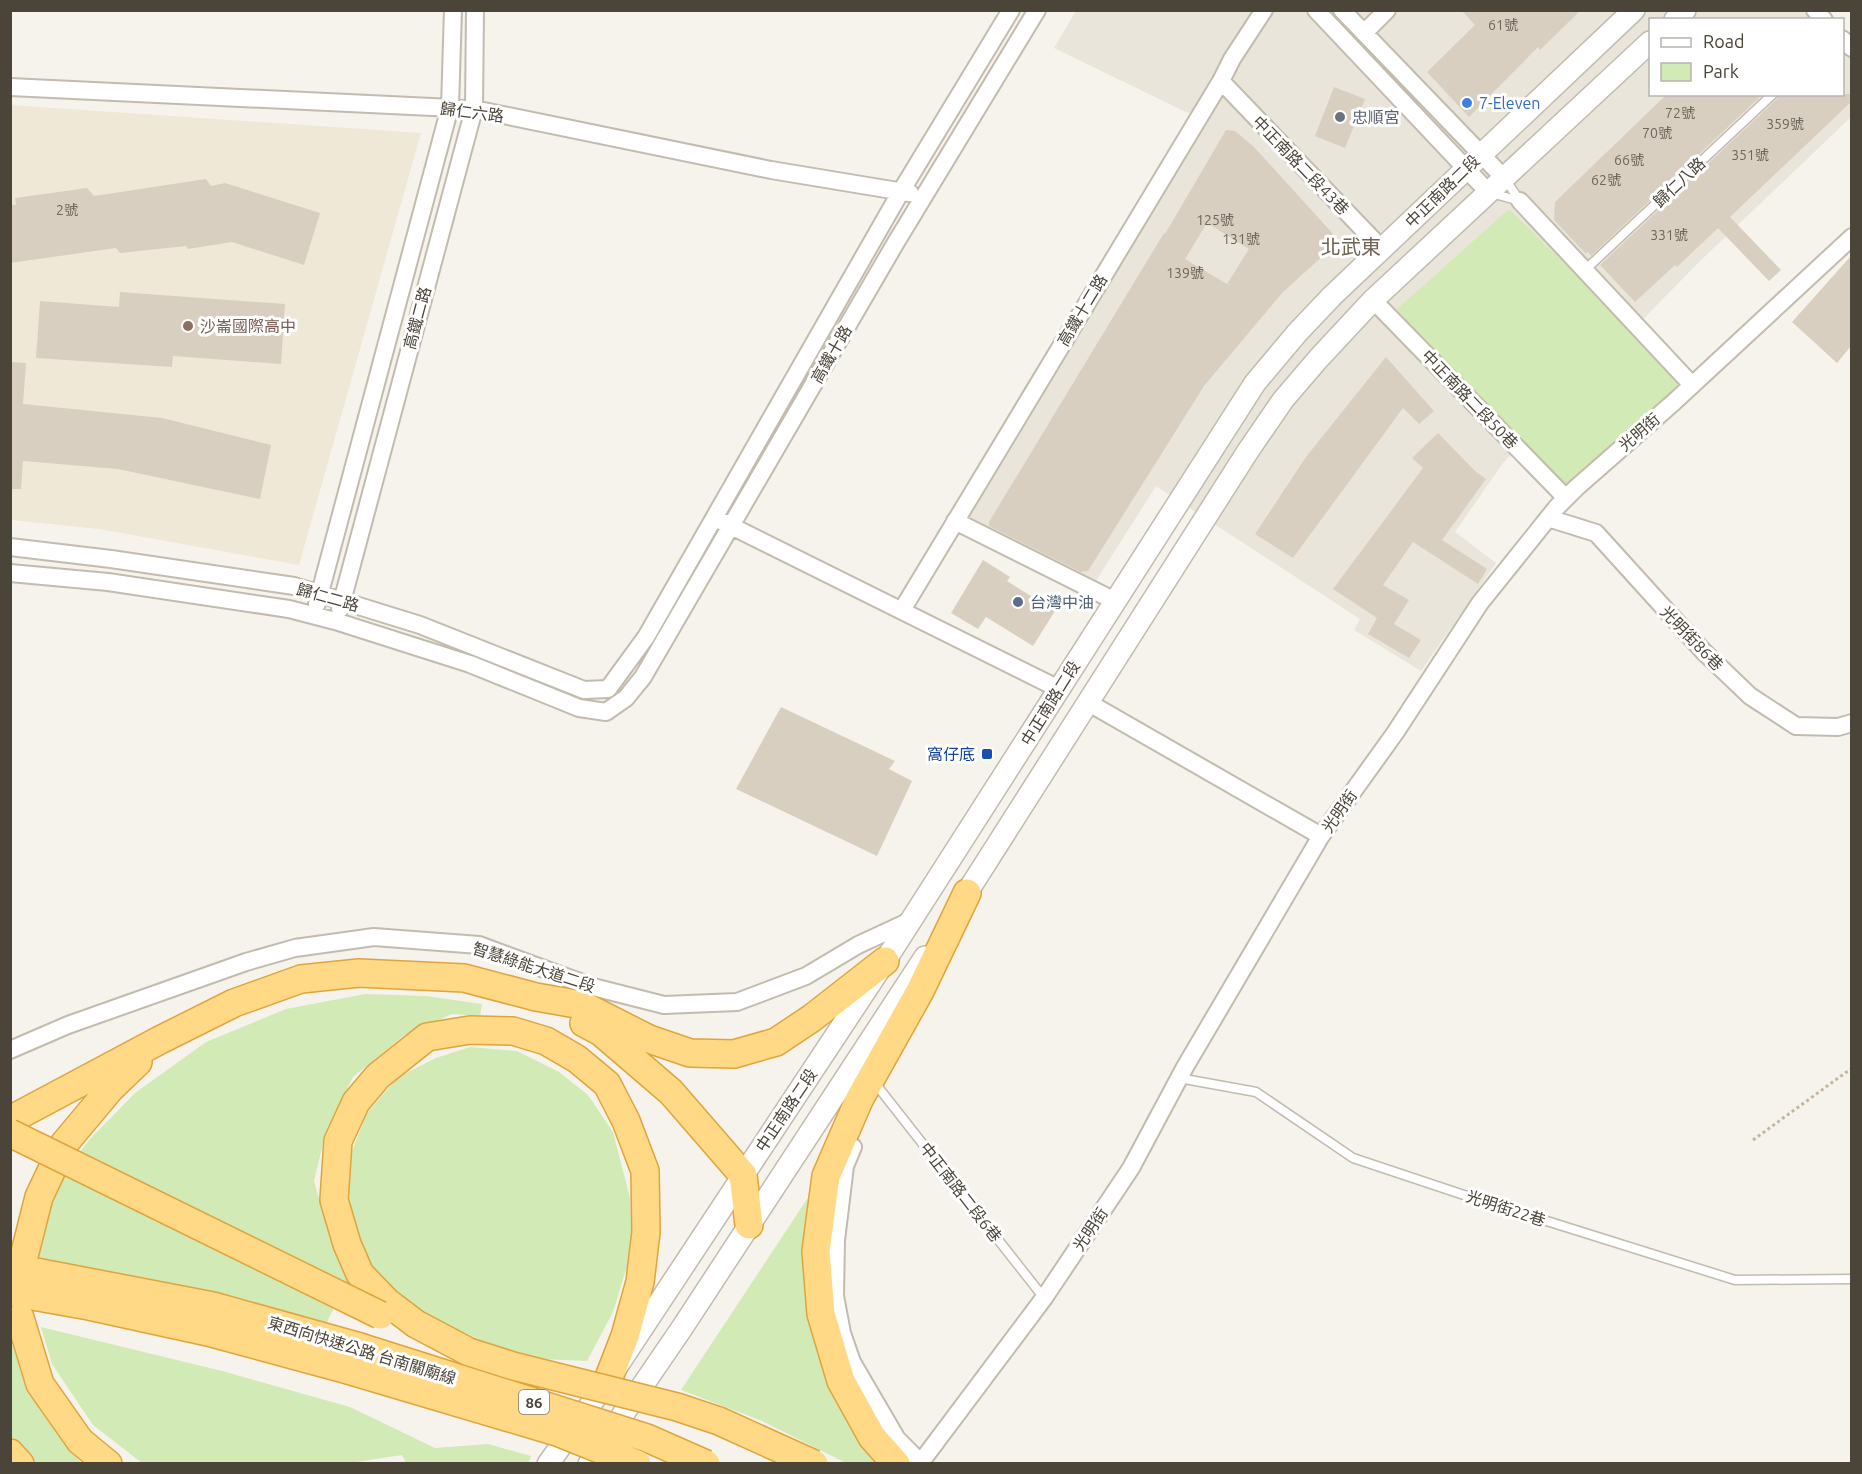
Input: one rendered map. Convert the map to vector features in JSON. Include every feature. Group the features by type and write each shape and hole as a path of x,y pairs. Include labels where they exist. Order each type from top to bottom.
{"highway":[{"path":"913,1463 872,1437 841,1381 820,1314 816,1251 826,1176 859,1100 920,991 967,893"},
{"path":"10,1120 234,1003 301,979 359,973 464,978 536,997 582,1005 649,1039 690,1053 734,1054 776,1042 812,1018 885,961"},
{"path":"536,997 601,1032 671,1092 743,1175 750,1225"},
{"path":"469,1352 409,1318 387,1302 360,1274 346,1244 334,1200 338,1141 356,1102 378,1076 427,1037 470,1030 513,1031 546,1041 577,1059 607,1084 626,1121 645,1171 646,1232 640,1282 625,1336 608,1380"},
{"path":"16,1265 39,1197 64,1144 110,1089 160,1040"},
{"path":"10,1133 380,1315 469,1352 533,1372 677,1407 719,1421 814,1464"},
{"name":"東西向快速公路 台南關廟線","path":"16,1265 213,1306 557,1432 637,1464"},
{"name":"東西向快速公路 台南關廟線","path":"10,1292 354,1359 647,1438 706,1464"},
{"path":"20,1318 40,1384 80,1441 108,1464"},
{"path":"10,1453 20,1464"}],"street":[{"name":"高鐵二路","path":"316,616 319,593 450,107 453,10"},
{"name":"高鐵二路","path":"335,621 343,600 474,109 475,10"},
{"name":"高鐵十路","path":"623,669 646,637 900,193 1011,10"},
{"name":"高鐵十路","path":"626,698 643,677 729,526 1037,10"},
{"name":"高鐵十二路","path":"902,610 1221,81 1232,59 1264,10"},
{"path":"1316,10 1489,193"},
{"path":"1342,10 1504,178"},
{"path":"1364,33 1387,10"},
{"name":"中正南路二段","path":"548,1464 608,1380 912,920 1255,383 1332,296 1634,10"},
{"name":"中正南路二段","path":"589,1464 750,1225 967,893 1248,451 1283,400 1318,358 1373,300 1649,43"},
{"name":"中正南路二段43巷","path":"1221,81 1382,249"},
{"name":"歸仁六路","path":"10,87 474,109 771,170 900,193 926,194"},
{"path":"1520,201 1692,385"},
{"name":"光明街","path":"913,1463 1044,1298 1131,1168 1179,1078 1321,836 1395,733 1480,603 1566,498 1851,237"},
{"name":"中正南路二段50巷","path":"1373,300 1566,498"},
{"path":"713,517 1059,689"},
{"name":"光明街86巷","path":"1548,518 1596,533 1703,651 1750,696 1796,726 1838,727 1851,723"},
{"path":"955,521 1115,601"},
{"name":"歸仁二路","path":"10,547 282,584 319,593 420,625 584,690 608,688 623,669"},
{"name":"歸仁二路","path":"10,573 108,582 289,609 335,621 470,664 579,708 606,712 626,698"},
{"path":"1089,703 1321,836"},
{"name":"智慧綠能大道二段","path":"10,1050 68,1025 246,962 295,948 374,938 478,945 593,987 664,1005 737,1002 806,976 858,945 912,920"},
{"path":"886,1052 878,1087 845,1166 836,1240 835,1296 842,1333 852,1362 913,1463"}],"lane":[{"name":"歸仁八路","path":"1585,270 1771,96"},
{"path":"1504,178 1520,201"},
{"path":"1489,193 1520,201"},
{"name":"光明街22巷","path":"1179,1078 1256,1092 1353,1158 1478,1200 1735,1280 1851,1279"},
{"name":"中正南路二段6巷","path":"878,1087 1044,1298"}],"path":[{"path":"1753,1140 1851,1068"}],"shaded area":[{"path":"1828,10 1835,18 1649,18 1649,96 1844,96 1844,28 1851,37 1851,117 1698,263 1503,463 1455,532 1496,563 1421,671 1354,630 1360,619 1156,486 1094,584 954,515 1194,116 1054,48 1076,11"},
{"name":"沙崙國際高中","path":"10,105 421,133 299,565 99,529 11,520"}],"green space":[{"path":"1509,209 1679,377 1674,402 1576,488 1555,486 1397,309"},
{"path":"365,994 426,996 482,1004 480,1016 452,1014 403,1036 353,1077 326,1131 314,1181 330,1238 351,1274 326,1324 197,1289 37,1259 47,1220 62,1177 89,1140 135,1093 206,1042 286,1009"},
{"path":"470,1047 517,1051 559,1072 588,1095 613,1132 630,1198 632,1250 613,1312 587,1361 542,1359 501,1350 415,1309 380,1280 348,1225 346,1166 367,1113 398,1077 436,1058"},
{"path":"813,1190 826,1375 854,1433 876,1463 846,1463 762,1421 681,1390"},
{"path":"41,1327 222,1371 350,1407 435,1448 488,1444 531,1456 528,1464 406,1463 402,1455 343,1464 142,1463 93,1425 52,1364"},
{"path":"10,1338 28,1393 81,1463 37,1463 11,1439"}],"building":[{"path":"1461,10 1581,10 1540,50 1538,47 1469,117 1427,72 1475,25"},
{"name":"忠順宮","path":"1334,87 1365,99 1345,148 1315,136"},
{"path":"1844,94 1851,94 1851,102 1730,217 1781,270 1769,281 1718,228 1677,267 1675,265 1635,302 1600,265 1778,96 1844,96"},
{"path":"1665,96 1761,96 1591,256 1588,252 1586,254 1554,220 1555,202"},
{"path":"1226,130 1235,131 1254,147 1335,236 1334,246 1283,292 1204,386 1088,571 1081,572 989,526 989,522","holes":["1207,223 1249,249 1227,284 1185,259"]},
{"path":"206,179 211,186 225,183 320,213 304,265 232,242 188,249 186,246 120,253 116,248 10,263 10,205 16,205 15,198 87,188 94,196"},
{"path":"1851,256 1851,346 1837,363 1792,322"},
{"path":"120,292 285,304 281,364 173,356 172,367 36,358 40,301 119,307"},
{"path":"1386,357 1434,411 1419,424 1403,408 1293,558 1255,534 1306,457"},
{"path":"10,362 26,363 23,404 162,418 271,445 260,499 118,469 23,461 21,489 10,489"},
{"path":"1438,433 1475,471 1486,479 1442,540 1487,569 1478,584 1413,542 1383,585 1409,600 1394,624 1421,640 1409,658 1368,634 1377,618 1333,589 1423,468 1412,458"},
{"path":"983,560 1010,577 1007,581 1055,611 1033,646 986,617 978,629 951,613"},
{"path":"781,707 895,761 889,769 912,781 877,856 736,789"}],"place":[{"name":"7-Eleven","path":"1467,103"},
{"name":"忠順宮","path":"1340,117"},
{"name":"沙崙國際高中","path":"188,326"},
{"name":"台灣中油","path":"1018,602"},
{"name":"窩仔底","path":"987,754"}],"district":[{"name":"北武東","path":"1351,246"}]}
